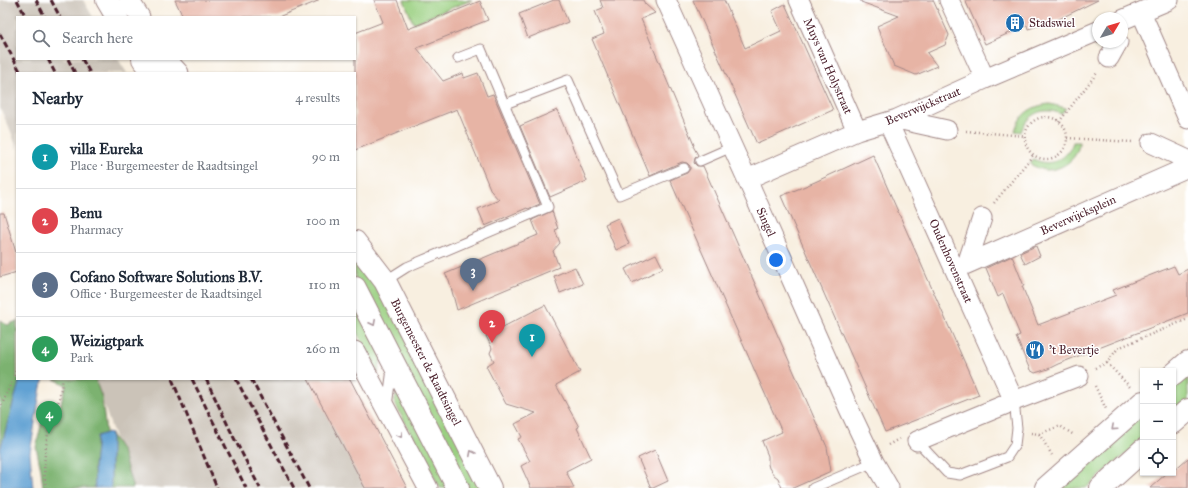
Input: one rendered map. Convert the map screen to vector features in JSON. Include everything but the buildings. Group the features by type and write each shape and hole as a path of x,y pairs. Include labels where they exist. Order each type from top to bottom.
{"main road":[{"path":"107,0 116,16"},
{"path":"144,60 153,72"},
{"name":"Burgemeester de Raadtsingel","path":"356,243 385,280 490,488"},
{"path":"356,290 458,488"},
{"path":"1176,372 1188,362"},
{"path":"1046,488 1138,395"},
{"path":"1176,420 1188,410"},
{"path":"1101,488 1140,453"}],"street":[{"path":"130,0 139,16"},
{"name":"Singel","path":"666,0 872,459 889,488"},
{"name":"Muys van Holystraat","path":"799,0 858,131"},
{"path":"949,0 985,79"},
{"path":"1169,0 1132,16 1188,119"},
{"name":"Beverwijckstraat","path":"747,180 858,131 892,120 1092,34"},
{"path":"167,60 178,72"},
{"path":"892,120 947,130"},
{"name":"Oudenhovenstraat","path":"892,120 961,266 1014,401"},
{"path":"1151,144 1188,160"},
{"name":"Beverwijcksplein","path":"961,266 1188,167"},
{"path":"961,266 982,218"},
{"path":"356,353 428,488"},
{"path":"917,441 1084,374"}],"lane":[{"path":"385,280 407,266 548,207 481,49 458,58"},
{"path":"505,104 568,80 619,195 684,168"},
{"path":"700,161 732,147"},
{"path":"386,410 393,362"},
{"path":"917,441 947,473 960,475 1007,457 1015,445 1016,433 1014,401"},
{"path":"813,488 872,459"}],"path":[{"path":"1059,122 1113,50"},
{"path":"1042,117 1051,118 1059,122 1064,128 1067,138 1064,149 1053,158 1040,158 1029,149 1026,143 1025,136 1028,127 1034,121 1042,117"},
{"path":"947,130 1025,136"},
{"path":"1067,138 1151,144"},
{"path":"982,218 1034,154"},
{"path":"1107,411 1084,374 1107,363 1118,348 1188,319"},
{"path":"1107,363 1138,395"},
{"path":"0,409 14,377 16,368"},
{"path":"46,488 44,478 45,450 52,408 58,409 63,380"},
{"path":"1016,433 1039,434 1060,426 1076,436"},
{"path":"1039,434 1052,456"},
{"path":"872,459 907,435 917,441"}],"shaded area":[{"path":"0,0 83,0 92,16 16,16 16,60 119,60 126,72 16,72 16,146 0,108"},
{"path":"95,380 309,380 365,488 132,488"}],"green space":[{"path":"404,0 472,0 413,23"},
{"path":"1050,104 1066,108 1061,114 1048,111 1036,113 1027,120 1021,132 1015,131 1023,115 1033,108"},
{"path":"1073,142 1079,142 1076,154 1063,166 1051,170 1045,170 1030,164 1034,159 1046,163 1058,160 1067,153"},
{"path":"356,255 380,286 484,488 466,488 356,280"},
{"path":"356,299 383,351 378,373 356,330"},
{"path":"0,320 7,325 16,321 16,380 20,380 0,450"},
{"path":"1188,367 1188,401 1176,411 1176,404 1176,377"},
{"path":"56,380 95,380 102,398 106,433 97,437 94,467 95,488 43,488 36,447 44,412 59,410 66,385"},
{"path":"400,384 455,488 440,488 394,402"},
{"path":"1140,410 1140,442 1086,488 1051,488"},
{"path":"111,434 122,451 133,488 111,488"}],"water":[{"path":"20,380 44,380 41,387 30,453 33,488 0,488 0,450"},
{"path":"106,433 111,434 111,488 95,488 94,467 97,436"}],"railway":[{"path":"17,0 25,16"},
{"path":"36,0 44,16"},
{"path":"51,0 59,16"},
{"path":"0,34 20,72"},
{"path":"48,60 54,72"},
{"path":"68,60 74,72"},
{"path":"83,60 89,72"},
{"path":"172,380 217,488"},
{"path":"192,380 246,488"},
{"path":"206,380 260,488"},
{"path":"237,380 294,488"},
{"path":"252,380 309,488"}],"place":[{"name":"Stadswiel","path":"1015,23"},
{"name":"Cofano Software Solutions B.V.","path":"473,291"},
{"name":"Benu","path":"492,343"},
{"name":"'t Bevertje","path":"1035,350"},
{"name":"villa Eureka","path":"532,357"},
{"name":"Weizigtpark","path":"49,434"}]}
